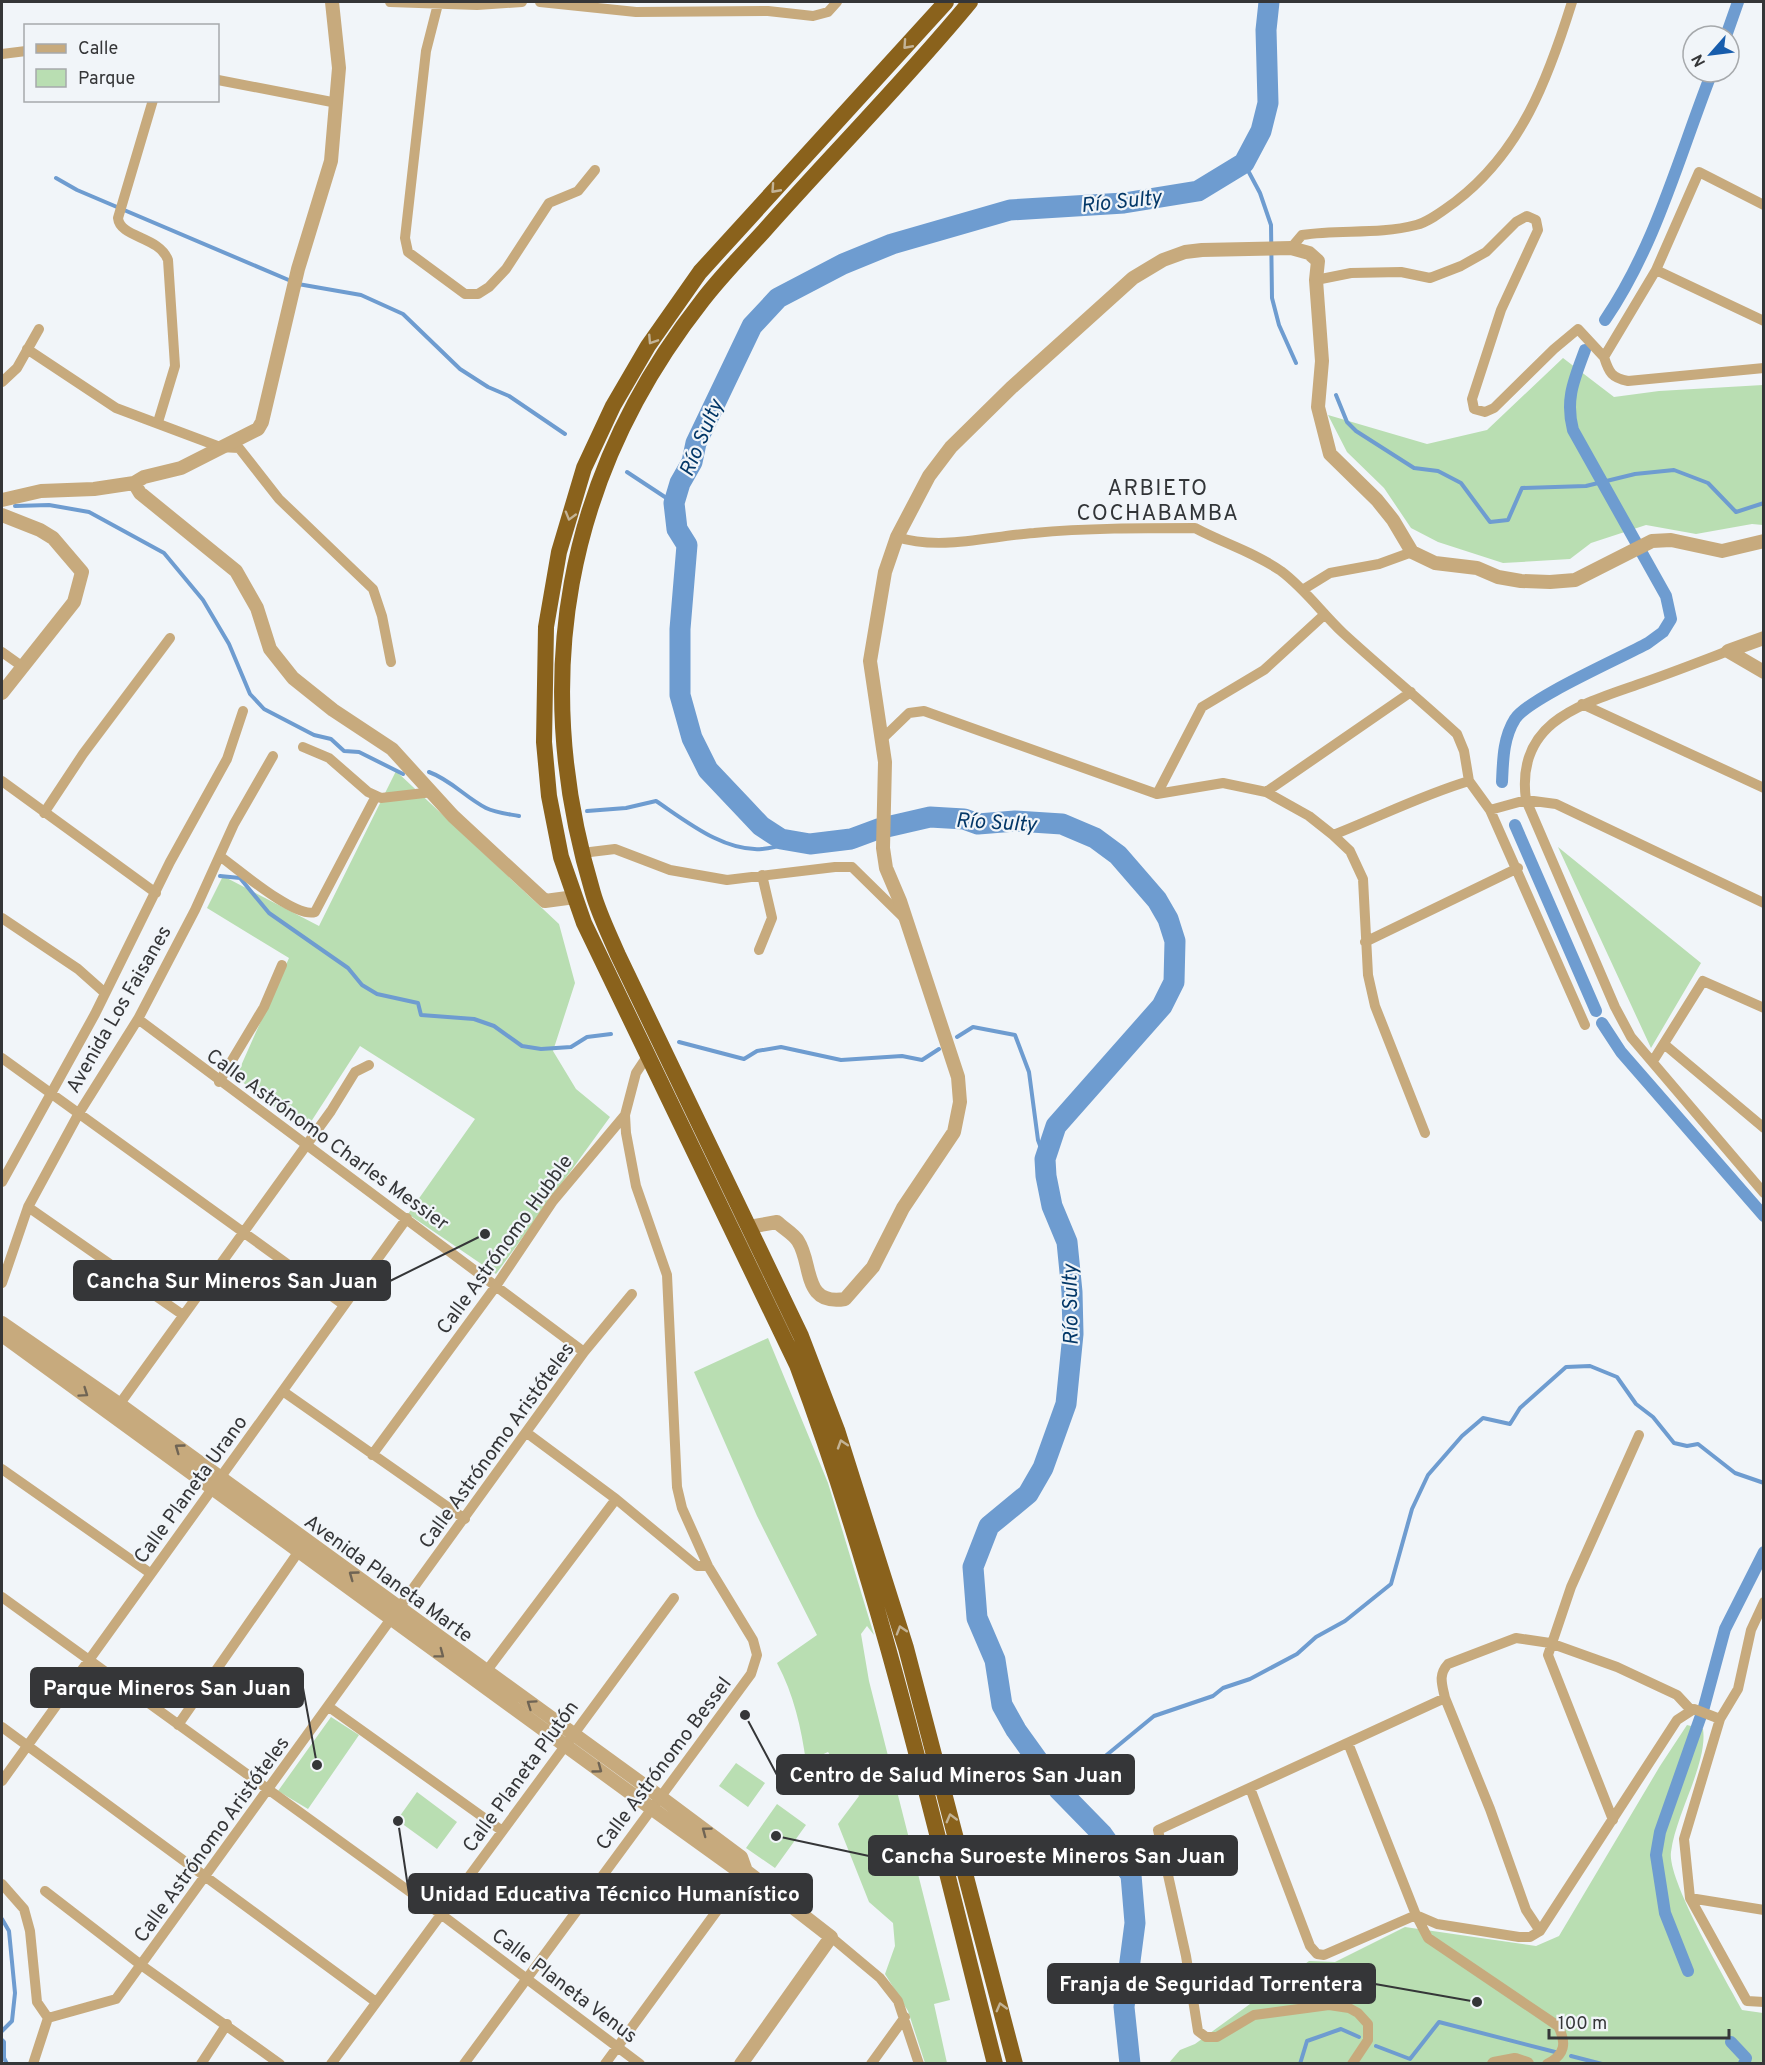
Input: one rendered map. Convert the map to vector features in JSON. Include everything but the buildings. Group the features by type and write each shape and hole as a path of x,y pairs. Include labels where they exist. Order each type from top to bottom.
{"highway":[{"path":"946,2 700,272 648,345 613,406 584,468 560,552 546,627 543,677 544,742 549,796 558,846 584,923 797,1365 820,1426 885,1631 995,2064"},
{"path":"970,2 702,300 645,387 603,469 573,567 564,626 563,756 582,853 594,896 618,955 801,1336 822,1390 906,1648 1015,2064"}],"street":[{"path":"2,500 41,491 94,489 134,483 144,477 181,468 220,447 252,434 262,422 298,269 332,161 339,46 333,2"},
{"path":"390,2 438,4 522,2"},
{"path":"540,2 636,12 768,11 813,15 828,12 837,2"},
{"path":"1280,247 1302,235 1393,230 1419,225 1469,191 1495,166 1525,122 1546,80 1572,2"},
{"path":"438,4 426,51 405,238 408,252 465,294 478,294 489,287 506,269 549,203 578,191 595,170"},
{"path":"2,54 24,51"},
{"path":"219,80 337,103"},
{"path":"152,102 118,218 122,228 158,245 168,260 175,366 158,422"},
{"path":"1604,357 1656,270 1699,172 1764,205"},
{"path":"1316,280 1351,273 1401,272 1430,278 1486,252 1516,222 1527,216 1536,220 1538,230 1501,310 1472,399 1474,409 1485,412 1494,408 1554,348 1578,329 1604,357 1609,372 1616,379 1628,381 1764,368"},
{"path":"749,1227 777,1222 799,1241 811,1283 818,1293 827,1299 845,1299 873,1266 903,1208 954,1132 960,1102 957,1077 906,920 886,868 883,848 885,762 870,661 885,572 897,537 929,476 951,447 1011,388 1133,278 1163,260 1185,252 1280,247 1309,253 1318,261 1316,280 1322,360 1318,406 1330,454 1377,500 1393,520 1412,552 1435,563 1477,568 1498,577 1521,581 1550,582 1575,580 1652,541 1671,540 1722,551 1764,542"},
{"path":"1656,270 1764,321"},
{"path":"2,382 17,368 39,329"},
{"path":"27,349 116,408 220,447 239,448 279,499 373,589 391,662"},
{"path":"134,483 140,493 236,571 257,608 270,649 293,678 333,710 392,749 453,816 545,901 575,897"},
{"path":"2,515 40,530 53,538 82,572 74,602 2,693"},
{"path":"897,537 912,542 948,542 1033,533 1195,528 1248,550 1304,589 1324,615 1457,734 1464,751 1469,781 1490,810 1518,868 1585,1025"},
{"path":"1304,589 1330,573 1379,564 1412,552"},
{"path":"1157,794 1202,707 1264,670 1324,615"},
{"path":"44,813 83,754 170,638"},
{"path":"1764,638 1582,704 1555,719 1537,739 1526,763 1524,784 1526,800 1615,1007 1631,1037 1764,1193"},
{"path":"1728,651 1764,672"},
{"path":"2,652 23,667"},
{"path":"1266,792 1411,692"},
{"path":"1582,704 1764,788"},
{"name":"Avenida Los Faisanes","path":"2,1182 52,1093 227,759 243,711"},
{"path":"881,740 909,713 924,711 1157,794 1223,783 1266,792 1310,816 1350,851 1363,879 1368,975 1375,1006 1425,1133"},
{"path":"303,747 329,758 376,796 404,797 433,792"},
{"name":"Avenida Los Faisanes","path":"2,1283 28,1207 79,1113 138,1019 221,858 234,824 273,756"},
{"path":"2,781 156,892"},
{"path":"1333,835 1380,817 1433,792 1469,781"},
{"path":"221,858 304,914 317,910 376,796"},
{"path":"1490,810 1526,800 1556,804 1764,903"},
{"path":"582,853 615,849 670,870 727,880 852,867 906,920"},
{"path":"1365,942 1518,868"},
{"path":"759,950 772,918 762,875"},
{"path":"2,918 78,969 105,993"},
{"path":"219,1082 264,1007 282,965"},
{"path":"1653,1061 1703,981 1764,1008"},
{"name":"Calle Astrónomo Charles Messier","path":"138,1019 219,1082 307,1143 584,1352"},
{"path":"1664,1044 1764,1128"},
{"path":"527,1433 616,1499 697,1566 708,1566 682,1508 677,1487 667,1275 636,1186 625,1115 636,1073 648,1055"},
{"path":"2,1058 344,1305"},
{"path":"116,1409 332,1111 355,1072 369,1065"},
{"name":"Calle Astrónomo Hubble","path":"372,1455 496,1286 553,1201 625,1115"},
{"path":"28,1207 183,1315"},
{"name":"Calle Planeta Urano","path":"2,1781 407,1218"},
{"name":"Calle Astrónomo Aristóteles","path":"48,2018 116,1999 267,1789 397,1615 584,1352 632,1294"},
{"name":"Avenida Planeta Marte","path":"2,1323 569,1740 659,1797 741,1857 746,1871"},
{"name":"Avenida Planeta Marte","path":"2,1335 116,1409"},
{"path":"284,1392 465,1520"},
{"path":"1613,1820 1548,1655 1550,1643 1571,1587 1639,1435"},
{"path":"2,1469 150,1574"},
{"name":"Avenida Planeta Marte","path":"217,1483 299,1551 397,1615"},
{"path":"482,1677 616,1499"},
{"path":"178,1725 299,1551"},
{"name":"Calle Astrónomo Bessel","path":"465,2064 751,1674 757,1655 753,1640 708,1566"},
{"name":"Calle Planeta Venus","path":"2,1597 442,1915 640,2064"},
{"name":"Calle Planeta Plutón","path":"331,2064 442,1915 501,1830 674,1598"},
{"path":"1764,1602 1751,1630 1738,1689 1720,1719 1684,1839 1690,1898 1747,2001 1764,2002"},
{"path":"1540,1931 1526,1910 1490,1809 1445,1698 1441,1680 1442,1671 1448,1664 1516,1638 1550,1643 1627,1671 1677,1695 1692,1709 1720,1719"},
{"path":"1352,2064 1368,2040 1368,2024 1349,2008 1329,2005 1254,2015 1217,2037 1206,2037 1198,2031 1186,1956 1158,1830 1445,1698"},
{"path":"329,1707 501,1830"},
{"path":"1250,1788 1310,1946 1317,1954 1324,1955 1416,1915 1437,1924 1530,1937 1540,1931 1670,1729 1692,1709"},
{"path":"2,1727 204,1878 376,2002"},
{"name":"Avenida Planeta Marte","path":"569,1740 651,1808 733,1867 746,1871 880,1978 898,2001 919,2064"},
{"path":"1348,1743 1416,1915 1428,1938 1558,2026 1564,2038 1564,2049 1556,2059 1547,2064"},
{"path":"605,2064 746,1871"},
{"path":"2,1884 24,1909 30,1931 37,2002 48,2018 33,2064"},
{"path":"45,1891 141,1965 280,2064"},
{"path":"1690,1898 1764,1910"},
{"path":"741,2064 831,1937"},
{"path":"871,2064 905,2017"},
{"path":"201,2064 226,2024"},
{"path":"1494,2064 1515,2060 1527,2064"}],"green space":[{"path":"1563,358 1614,397 1659,391 1763,385 1763,525 1752,524 1696,534 1646,525 1591,543 1570,559 1503,563 1438,542 1411,528 1384,488 1347,452 1328,415 1427,444 1487,430"},
{"path":"396,771 559,924 575,983 553,1051 576,1089 610,1117 496,1274 408,1214 475,1119 360,1046 305,1131 236,1077 289,958 207,908 223,876 319,926"},
{"path":"1558,847 1701,963 1651,1048"},
{"path":"768,1338 828,1483 874,1635 867,1626 861,1634 869,1681 950,2000 934,2004 947,2063 925,2063 908,2011 885,1974 895,1946 893,1923 869,1902 838,1824 859,1796 828,1752 806,1762 796,1711 777,1663 817,1635 757,1516 694,1372"},
{"path":"331,1717 359,1735 308,1809 278,1791"},
{"path":"1687,1725 1703,1729 1703,1742 1701,1757 1674,1837 1671,1852 1672,1866 1687,1906 1742,2010 1763,2013 1763,2063 1168,2064 1180,2050 1195,2044 1309,1961 1335,1962 1405,1927 1536,1946 1559,1936 1660,1766"},
{"path":"736,1763 765,1783 748,1807 719,1786"},
{"path":"417,1792 457,1822 437,1849 397,1820"},
{"path":"777,1804 806,1825 775,1868 746,1848"}],"waterway":[{"name":"Río Sulty","path":"1130,2064 1124,2007 1135,1923 1131,1875 1102,1834 1059,1790 1016,1730 1002,1705 995,1660 977,1618 973,1567 989,1526 1028,1494 1043,1468 1066,1404 1073,1334 1072,1292 1067,1242 1052,1206 1045,1159 1056,1126 1162,1006 1174,982 1175,941 1168,919 1157,900 1118,855 1095,838 1062,824 1015,821 978,824 964,819 930,817 878,829 851,839 810,844 781,839 761,826 708,770 692,738 680,695 680,629 687,545 677,529 674,503 680,483 692,462 696,443 752,326 778,298 843,264 892,244 1010,210 1124,203 1198,191 1244,163 1261,131 1268,103 1266,30 1269,2"},
{"path":"1730,24 1738,2"},
{"path":"1605,320 1623,291 1653,231 1708,84"},
{"path":"1244,163 1260,193 1271,225 1272,298 1279,325 1296,363"},
{"path":"56,178 77,190 291,281"},
{"path":"298,284 361,295 403,314 460,369 488,387 509,396 565,434"},
{"path":"1502,782 1504,750 1508,734 1515,719 1524,710 1556,690 1648,643 1663,632 1671,619 1666,596 1573,430 1570,399 1585,350"},
{"path":"1336,395 1347,422 1356,431 1414,468 1438,471 1461,483 1490,522 1508,520 1522,488 1586,486 1635,474 1674,470 1708,483 1736,512 1764,503"},
{"path":"627,472 674,503"},
{"path":"15,506 49,505 89,512 164,553 203,600 229,644 250,694 264,709 314,735 331,739 344,751 359,752 403,774"},
{"path":"429,772 444,779 486,808 519,816"},
{"path":"587,811 626,808 656,801 706,834 734,846 762,849 798,841"},
{"path":"1515,825 1596,1011"},
{"path":"220,876 240,878 269,913 348,968 362,985 377,994 418,1003 421,1015 474,1019 494,1026 522,1046 541,1049 571,1047 587,1037 611,1034"},
{"path":"1602,1023 1621,1052 1764,1216"},
{"path":"957,1037 973,1027 1015,1035 1029,1072 1038,1140 1045,1159"},
{"path":"679,1042 744,1059 757,1051 781,1047 841,1060 902,1056 922,1060 939,1049"},
{"path":"1059,1790 1092,1767 1154,1716 1213,1696 1223,1688 1250,1679 1297,1654 1316,1637 1345,1621 1391,1584 1412,1509 1428,1475 1462,1436 1483,1418 1510,1424 1520,1408 1566,1367 1590,1366 1617,1377 1636,1404 1653,1417 1674,1443 1687,1446 1698,1444 1735,1473 1764,1483"},
{"path":"1688,1971 1665,1913 1656,1855 1660,1832 1704,1707 1725,1629 1764,1552"},
{"path":"2,1919 9,1931 15,1993 12,2021 2,2031"},
{"path":"1376,2046 1410,2059 1439,2022 1559,2053"},
{"path":"1300,2064 1307,2041 1341,2029 1359,2037"},
{"path":"2,2040 7,2064"},
{"path":"1731,2042 1746,2058 1744,2064"},
{"path":"1571,2056 1602,2064"},
{"path":"1273,2064 1278,2064"}],"place":[{"name":"Cancha Sur Mineros San Juan","path":"485,1234"},
{"name":"Centro de Salud Mineros San Juan","path":"745,1715"},
{"name":"Parque Mineros San Juan","path":"317,1765"},
{"name":"Unidad Educativa Técnico Humanístico","path":"398,1821"},
{"name":"Cancha Suroeste Mineros San Juan","path":"776,1836"},
{"name":"Franja de Seguridad Torrentera","path":"1477,2002"}],"district":[{"name":"ARBIETO COCHABAMBA","path":"1158,500"}]}
